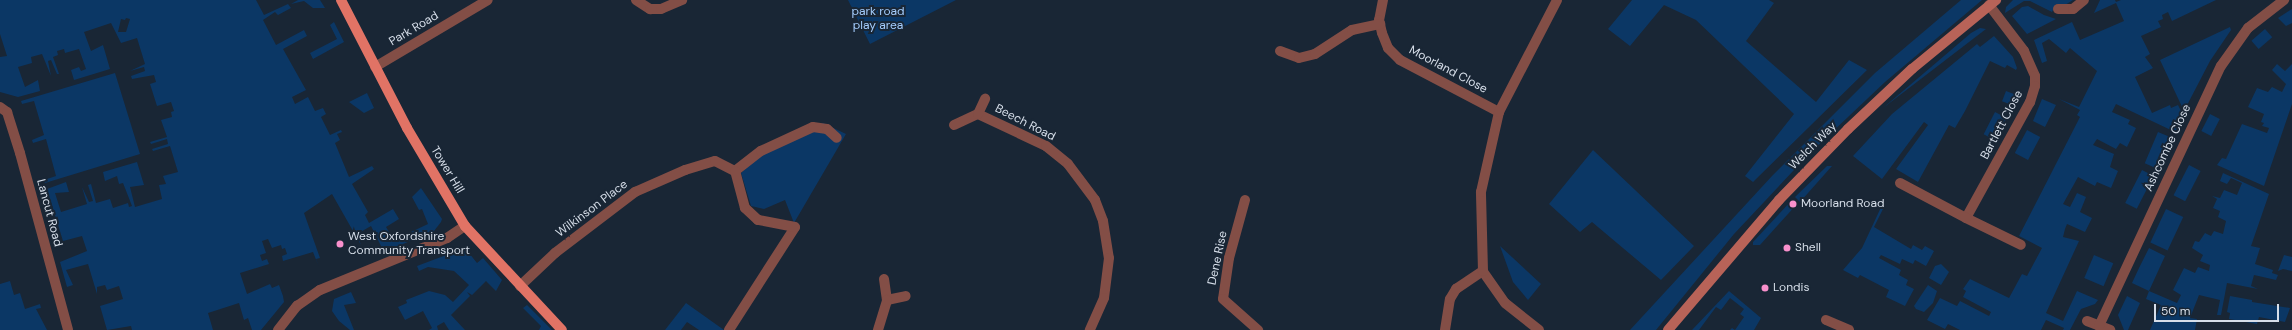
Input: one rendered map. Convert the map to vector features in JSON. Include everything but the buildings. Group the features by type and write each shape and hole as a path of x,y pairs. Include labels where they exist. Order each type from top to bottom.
{"main road":[{"name":"Tower Hill","path":"341,0 416,143 465,226 562,330"}],"street":[{"name":"Park Road","path":"375,67 488,0"},
{"path":"636,0 650,9 661,9 682,0"},
{"name":"Moorland Close","path":"1383,0 1380,24 1388,48 1400,60 1499,112"},
{"path":"1539,330 1505,303 1484,271 1481,192 1499,112 1557,0"},
{"path":"2058,9 2073,9 2084,0"},
{"name":"Ashcombe Close","path":"2099,326 2216,74 2247,29 2259,17 2284,0"},
{"name":"Bartlett Close","path":"1966,218 2030,102 2035,86 2035,76 2024,50 1993,3"},
{"name":"Welch Way","path":"1668,330 1768,211 1820,158 1897,82 1993,3"},
{"path":"1280,51 1299,58 1315,54 1352,30 1380,24"},
{"name":"Beech Road","path":"954,125 978,114 985,100"},
{"name":"Lancut Road","path":"0,107 7,112 18,146 68,330"},
{"name":"Beech Road","path":"978,114 1046,146 1068,164 1095,200 1103,220 1109,258 1104,298 1090,330"},
{"path":"729,330 795,227 758,220 745,208 735,171 761,151 813,127 827,129 837,138"},
{"name":"Wilkinson Place","path":"520,286 555,253 635,192 685,170 715,161 735,171"},
{"path":"1900,184 2021,245"},
{"name":"Dene Rise","path":"1245,200 1229,258 1223,299 1258,330"},
{"path":"278,330 297,306 320,290 448,238 465,226"},
{"path":"1445,330 1450,299 1456,289 1484,271"},
{"path":"878,330 887,300 884,279"},
{"path":"887,300 906,296"},
{"path":"1826,320 1849,330"},
{"path":"2087,321 2110,330"}],"green space":[{"path":"0,0 256,0 264,15 288,4 291,8 278,15 275,12 263,20 276,45 304,30 307,36 283,49 306,90 292,97 295,104 308,97 315,111 323,108 326,114 321,117 330,135 341,130 342,132 337,134 340,140 335,143 349,177 372,166 374,169 352,184 368,212 365,215 369,223 393,209 399,219 386,227 394,240 428,224 422,209 419,210 412,197 421,188 442,219 441,222 434,231 384,252 371,226 357,234 361,245 332,194 304,213 320,258 316,259 319,267 313,252 283,261 282,256 287,254 285,248 282,249 281,245 272,248 268,239 262,241 266,253 260,255 262,261 267,259 269,264 240,273 247,294 270,284 272,288 279,285 284,302 261,330 252,330 248,318 244,320 239,303 208,313 213,330 132,330 131,326 107,330 100,306 123,299 119,286 107,290 105,285 97,287 97,294 88,264 66,270 73,285 67,287 60,262 87,251 82,236 63,241 47,189 66,182 69,192 55,193 61,212 87,204 82,187 89,202 93,201 88,185 91,184 96,203 110,199 113,208 128,203 129,207 132,206 123,183 119,184 117,176 105,181 103,172 137,162 144,185 130,187 135,207 162,199 159,185 166,184 163,176 178,172 170,146 153,151 152,149 168,144 167,139 151,144 150,142 167,137 161,120 172,117 171,112 174,111 171,102 157,106 150,84 156,82 154,75 132,79 131,76 145,71 144,67 130,71 145,64 137,38 121,43 111,23 84,32 91,51 103,45 110,69 74,80 71,70 79,67 81,71 86,69 79,49 65,53 64,49 57,51 58,55 53,57 59,74 57,74 51,60 48,61 51,76 42,54 31,57 32,63 18,67 25,87 38,80 40,91 18,97 0,92 0,57 7,56 0,34","holes":["121,19 130,19 126,32 118,32"]},
{"path":"298,0 320,0 325,8 313,8 304,1 291,4"},
{"name":"park road play area","path":"848,0 956,0 870,44"},
{"path":"1632,0 1769,0 1774,3 1746,41 1816,102 1849,60 1867,70 1753,182 1745,176 1794,114 1696,20 1664,5 1630,46 1608,29"},
{"path":"1961,0 1982,0 1885,82 1810,153 1734,234 1656,330 1630,330 1772,176 1875,73"},
{"path":"2013,0 2073,0 2065,5 2056,4 2052,12 2030,1 2024,1 2005,13 2006,7"},
{"path":"2100,0 2115,0 2116,2 2121,0 2216,0 2172,21 2168,12 2162,15 2163,19 2158,21 2161,27 2141,36 2150,54 2145,57 2153,68 2135,77 2152,113 2170,105 2171,108 2178,105 2183,115 2175,132 2116,104 2112,112 2130,120 2128,124 2136,128 2127,147 2120,143 2116,149 2097,139 2093,145 2114,154 2110,167 2118,171 2111,188 2097,182 2095,186 2078,177 2063,204 2070,207 2077,193 2086,197 2080,212 2092,218 2085,232 2067,224 2063,237 2079,241 2046,313 2063,321 2077,291 2098,300 2095,304 2081,309 2070,330 2063,330 2064,328 2046,320 2041,330 1960,330 1948,324 1945,329 1927,320 1940,298 1957,306 1960,301 1989,316 1991,312 1963,297 1966,291 1963,289 1970,279 2009,298 2022,274 2027,276 2042,248 2019,236 2080,117 2077,115 2080,110 2059,99 2079,107 2097,71 2070,48 2066,53 2049,39 2042,43 2047,61 2042,63 2034,40 2072,22 2080,40 2124,21 2116,3 2094,13"},
{"path":"2028,6 2044,15 2056,19 2027,34 2012,16 2022,7"},
{"path":"2292,9 2292,23 2286,26 2278,18"},
{"path":"334,22 344,42 313,59 310,53 337,39 330,25"},
{"path":"2230,27 2231,30 2210,61 2184,111 2160,60"},
{"path":"1980,28 1986,29 1883,108 1971,33"},
{"path":"2265,29 2272,37 2259,49 2251,41"},
{"path":"1994,36 2013,57 2017,68 2016,70 2007,65 2005,68 1990,61 1955,128 1949,125 1918,182 1896,169 1928,125 1924,122 1882,179 1853,156 1892,114 1977,44 1980,47"},
{"path":"2277,64 2285,71 2292,64 2292,104 2264,186 2217,165 2222,158 2226,159 2242,124 2267,133 2269,128 2262,126 2264,123 2261,122 2264,114 2248,107 2257,88 2268,92 2272,87 2282,92 2286,84 2272,70"},
{"path":"115,73 140,154 45,183 44,180 56,176 46,139 33,143 32,140 44,135 34,101 22,104 21,101"},
{"path":"2006,91 2019,96 2015,106 2002,101"},
{"path":"367,93 374,108 364,113 349,102"},
{"path":"2042,99 2056,105 2045,127 2033,121"},
{"path":"1995,112 2007,118 1995,140 1984,134"},
{"path":"2210,114 2220,119 2211,136 2201,131"},
{"path":"823,123 846,134 794,223 785,200 764,209 751,206 741,173 763,153"},
{"path":"2027,130 2040,137 2028,160 2015,153"},
{"path":"2158,132 2172,138 2159,169 2145,163"},
{"path":"1593,150 1694,246 1661,280 1592,222 1580,232 1549,204"},
{"path":"2189,165 2201,171 2185,201 2174,195"},
{"path":"1827,166 1832,166 1800,202 1795,197"},
{"path":"2142,170 2154,176 2137,209 2125,203"},
{"path":"2223,173 2269,194 2251,246 2260,248 2255,264 2273,270 2272,273 2278,275 2276,280 2254,275 2251,286 2258,289 2227,283 2221,315 2217,315 2220,300 2199,295 2190,318 2197,319 2195,330 2150,330 2161,305 2146,299 2149,291 2177,303 2181,295 2173,290 2184,268 2195,273 2198,267 2209,271 2210,265 2200,261 2203,255 2192,248 2195,241 2199,242 2205,233 2211,236 2214,231 2223,234 2226,221 2218,217 2220,211 2213,208 2217,199 2212,196 2220,198 2224,190 2237,195 2242,183 2231,178 2227,184 2220,181"},
{"path":"1792,200 1797,204 1760,245 1753,245 1753,242"},
{"path":"1883,203 1885,205 1874,227 1911,249 1913,245 1922,250 1925,246 1934,251 1926,266 1915,260 1913,264 1902,259 1900,264 1881,255 1879,258 1901,270 1899,275 1908,280 1906,285 1914,289 1905,306 1886,297 1889,290 1860,275 1858,278 1843,270 1862,248"},
{"path":"2166,209 2183,217 2168,251 2150,243"},
{"path":"1500,246 1541,284 1528,300 1513,282"},
{"path":"465,248 477,263 483,258 502,280 496,291 486,281 472,295 467,292 470,296 451,315 465,330 449,330 444,322 437,326 438,330 429,330 432,328 423,311 405,320 398,307 407,303 406,300 429,291 445,295 453,302 469,285 454,271 428,267 419,271 417,266"},
{"path":"2149,248 2165,256 2149,291 2132,283"},
{"path":"2094,255 2113,263 2104,286 2084,278"},
{"path":"2284,255 2292,257 2292,271 2283,269 2278,271"},
{"path":"1941,264 1949,272 1941,285 1929,278 1935,266"},
{"path":"10,281 14,295 20,293 25,309 40,304 41,308 36,309 47,330 0,330 0,284"},
{"path":"1928,285 1937,291 1933,303 1924,312 1916,309 1914,306"},
{"path":"1729,291 1761,318 1754,330 1735,330 1744,317 1740,314 1744,309 1730,298 1721,310 1716,307 1699,330 1692,330"},
{"path":"351,292 356,303 344,305 354,330 350,330 339,321 332,311 334,299"},
{"path":"2127,296 2140,303 2128,330 2124,330 2118,315"},
{"path":"2230,296 2252,300 2252,302 2290,308 2285,322 2259,317 2257,324 2229,319 2230,313 2227,312"},
{"path":"686,303 724,330 699,330 687,322 681,330 665,330"},
{"path":"527,305 552,330 539,330 541,326 523,308"}],"place":[{"name":"Moorland Road","path":"1793,204"},
{"name":"West Oxfordshire Community Transport","path":"340,244"},
{"name":"Shell","path":"1787,248"},
{"name":"Londis","path":"1765,288"}]}
